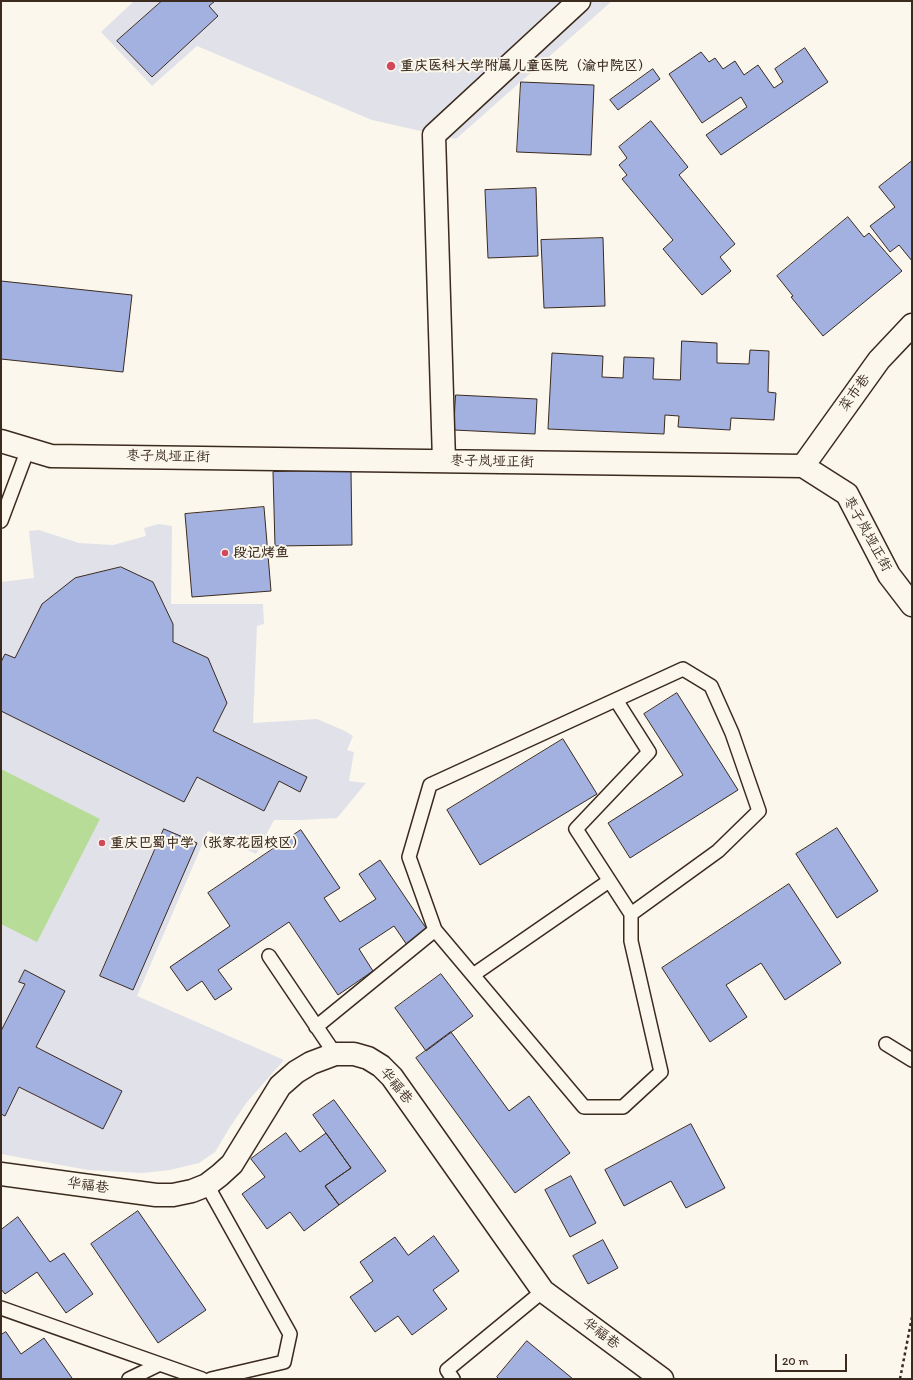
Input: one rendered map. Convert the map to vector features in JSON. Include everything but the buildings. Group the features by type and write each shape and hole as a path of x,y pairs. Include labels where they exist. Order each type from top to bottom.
{"street":[{"path":"444,461 434,135 579,1"},
{"name":"菜市巷","path":"803,466 879,360 912,325"},
{"name":"枣子岚垭正街","path":"1,441 51,456 803,466 847,494 889,575 912,605"},
{"name":"华福巷","path":"1,1174 156,1195 174,1195 192,1191 207,1184 232,1164 280,1086 296,1072 311,1063 335,1054 354,1054 368,1058 381,1066 392,1077 543,1291 659,1378"}],"lane":[{"path":"1,521 28,449"},
{"path":"616,700 649,752 576,829 631,914 632,941 661,1072 623,1107 584,1107 435,930 409,857 430,785 683,669 711,686 732,733 759,811 718,851 631,914"},
{"path":"473,975 609,881"},
{"path":"316,1027 435,930"},
{"path":"269,956 335,1054"},
{"path":"886,1044 912,1060"},
{"path":"207,1184 290,1334 284,1362 211,1379"},
{"path":"453,1379 447,1370 543,1291"},
{"path":"1,1308 158,1365 202,1379"},
{"path":"129,1379 158,1365"}],"path":[{"path":"900,1379 912,1317"}],"shaded area":[{"name":"重庆医科大学附属儿童医院（渝中院区）","path":"134,1 612,1 456,139 372,120 197,46 152,86 101,32"},
{"name":"重庆巴蜀中学（张家花园校区）","path":"159,524 172,526 171,604 263,604 264,624 257,626 253,723 317,719 345,731 353,736 347,750 354,752 349,781 366,783 337,818 274,820 256,854 208,831 137,996 284,1060 247,1102 215,1152 199,1163 170,1170 142,1173 88,1170 1,1154 1,582 34,578 29,531 39,530 79,543 113,545 146,536 144,528"}],"green space":[{"path":"1,769 100,819 37,942 1,924"}],"place":[{"name":"重庆医科大学附属儿童医院（渝中院区）","path":"391,66"},
{"name":"段记烤鱼","path":"225,553"},
{"name":"重庆巴蜀中学（张家花园校区）","path":"102,843"}]}
